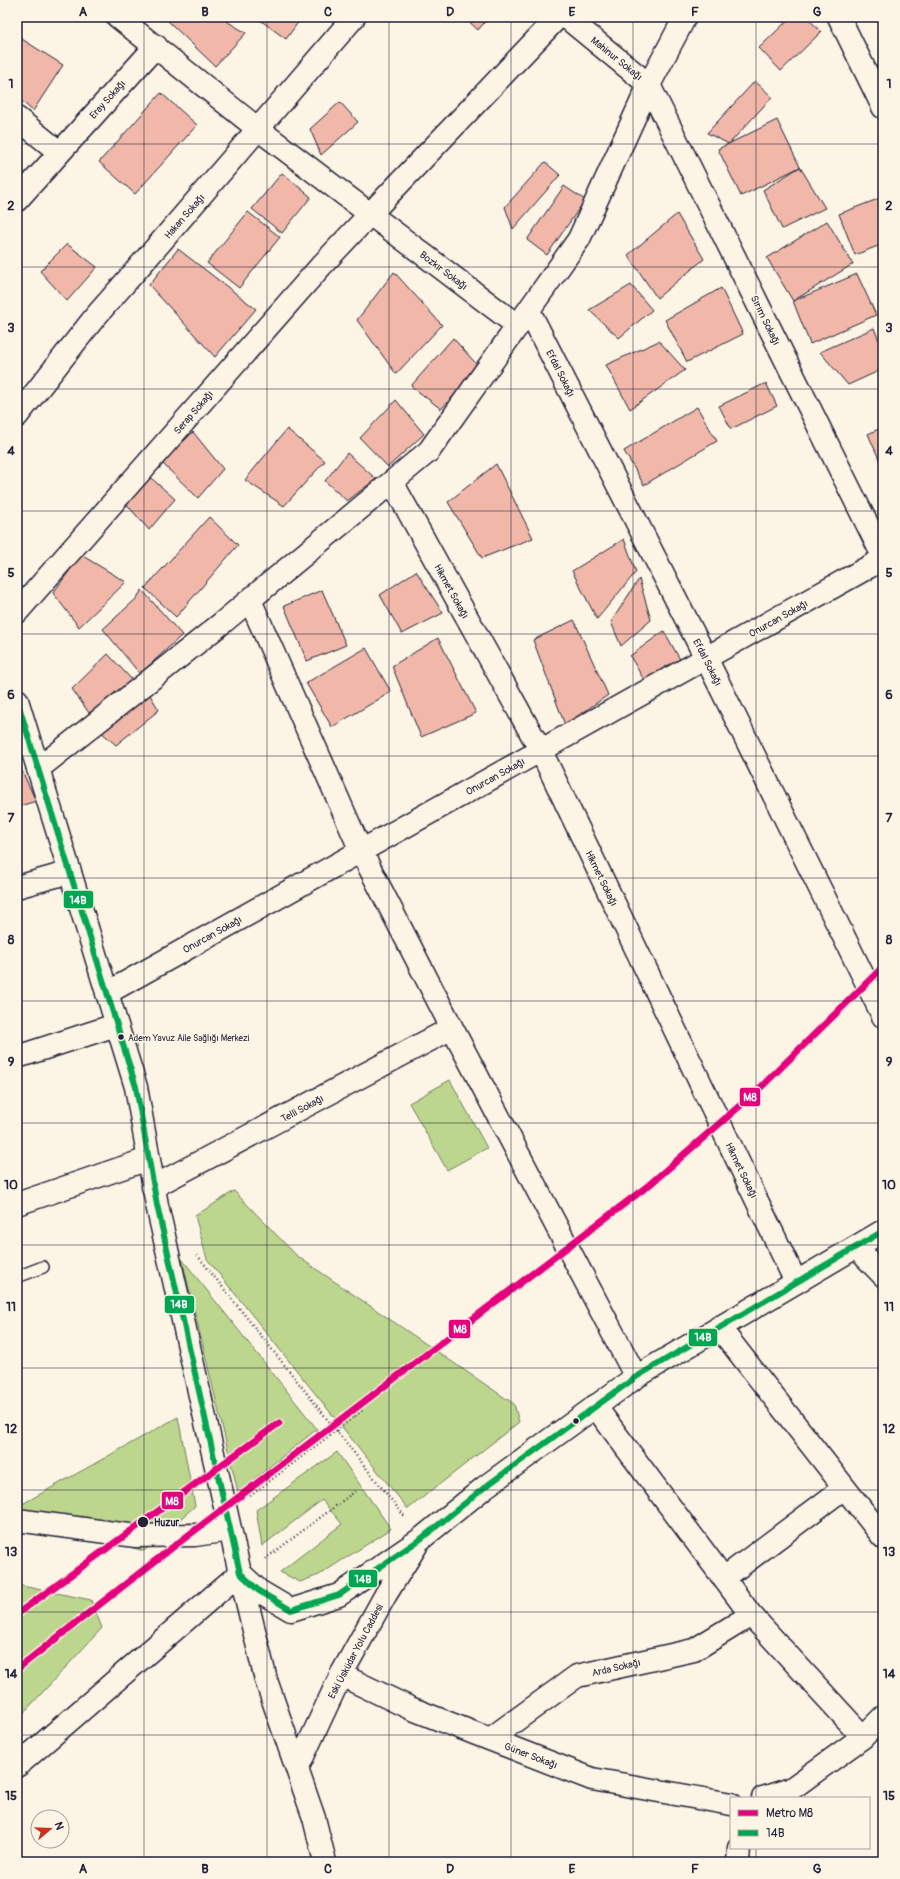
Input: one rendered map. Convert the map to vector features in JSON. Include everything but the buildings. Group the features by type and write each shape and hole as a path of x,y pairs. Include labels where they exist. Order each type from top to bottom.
{"street":[{"name":"Bozkır Sokağı","path":"118,17 258,129 370,214 523,318"},
{"name":"Hakan Sokağı","path":"17,416 95,317 354,17"},
{"name":"Serap Sokağı","path":"17,612 321,266 558,17"},
{"name":"Mahinur Sokağı","path":"566,17 649,85"},
{"path":"38,769 250,600 429,451 579,239 649,85 685,17"},
{"path":"838,17 883,107"},
{"name":"Eray Sokağı","path":"17,200 156,46"},
{"name":"Sırım Sokağı","path":"649,85 883,556"},
{"path":"17,118 59,152"},
{"name":"Efdal Sokağı","path":"523,318 706,658 883,1016"},
{"name":"Hikmet Sokağı","path":"392,482 541,751 796,1282"},
{"name":"Onurcan Sokağı","path":"107,993 883,559"},
{"path":"250,600 361,851 452,1028 636,1377"},
{"path":"17,700 136,1087 153,1187 230,1530 266,1680 314,1818 325,1862"},
{"path":"17,888 70,872"},
{"path":"17,1057 116,1025"},
{"name":"Telli Sokağı","path":"153,1187 452,1028"},
{"path":"17,1204 148,1159"},
{"name":"Eski Üsküdar Yolu Caddesi","path":"240,1573 259,1591 290,1610 339,1595 422,1538 484,1486 636,1377 883,1231"},
{"path":"856,1247 883,1275"},
{"path":"719,1327 883,1537"},
{"path":"595,1406 751,1615 863,1737"},
{"path":"724,1578 844,1488"},
{"path":"17,1520 136,1536 195,1535 230,1530"},
{"name":"Eski Üsküdar Yolu Caddesi","path":"297,1769 341,1675 386,1594 422,1538"},
{"path":"17,1766 240,1573"},
{"name":"Arda Sokağı","path":"490,1739 577,1676 694,1650 751,1615"},
{"name":"Güner Sokağı","path":"341,1675 410,1708 592,1779 730,1804"},
{"path":"766,1797 791,1788 863,1737 883,1717"},
{"path":"738,1862 739,1849"}],"lane":[{"path":"17,1277 43,1267"}],"path":[{"path":"196,1253 422,1538"},
{"path":"247,1499 364,1410"},
{"path":"274,1552 357,1490"}],"green space":[{"path":"450,1080 487,1148 447,1170 409,1103"},
{"path":"234,1191 297,1256 514,1404 519,1422 408,1509 207,1259 195,1216"},
{"path":"182,1259 317,1429 238,1492"},
{"path":"178,1417 195,1506 144,1551 17,1515 17,1507"},
{"path":"337,1452 391,1529 319,1575 300,1582 280,1572 342,1524 322,1500 262,1546 256,1510"},
{"path":"17,1585 91,1600 102,1628 17,1720"}],"metro line":[{"name":"M8","path":"17,1669 173,1547 649,1185 758,1090 883,967"},
{"name":"M8","path":"17,1614 279,1423"}],"transit line":[{"name":"14B","path":"17,700 136,1087 157,1205 240,1573 259,1591 291,1610 339,1595 422,1538 485,1487 636,1377 883,1231"}],"place":[{"name":"Adem Yavuz Aile Sağlığı Merkezi","path":"121,1037"},
{"name":"Huzur","path":"143,1522"}]}
